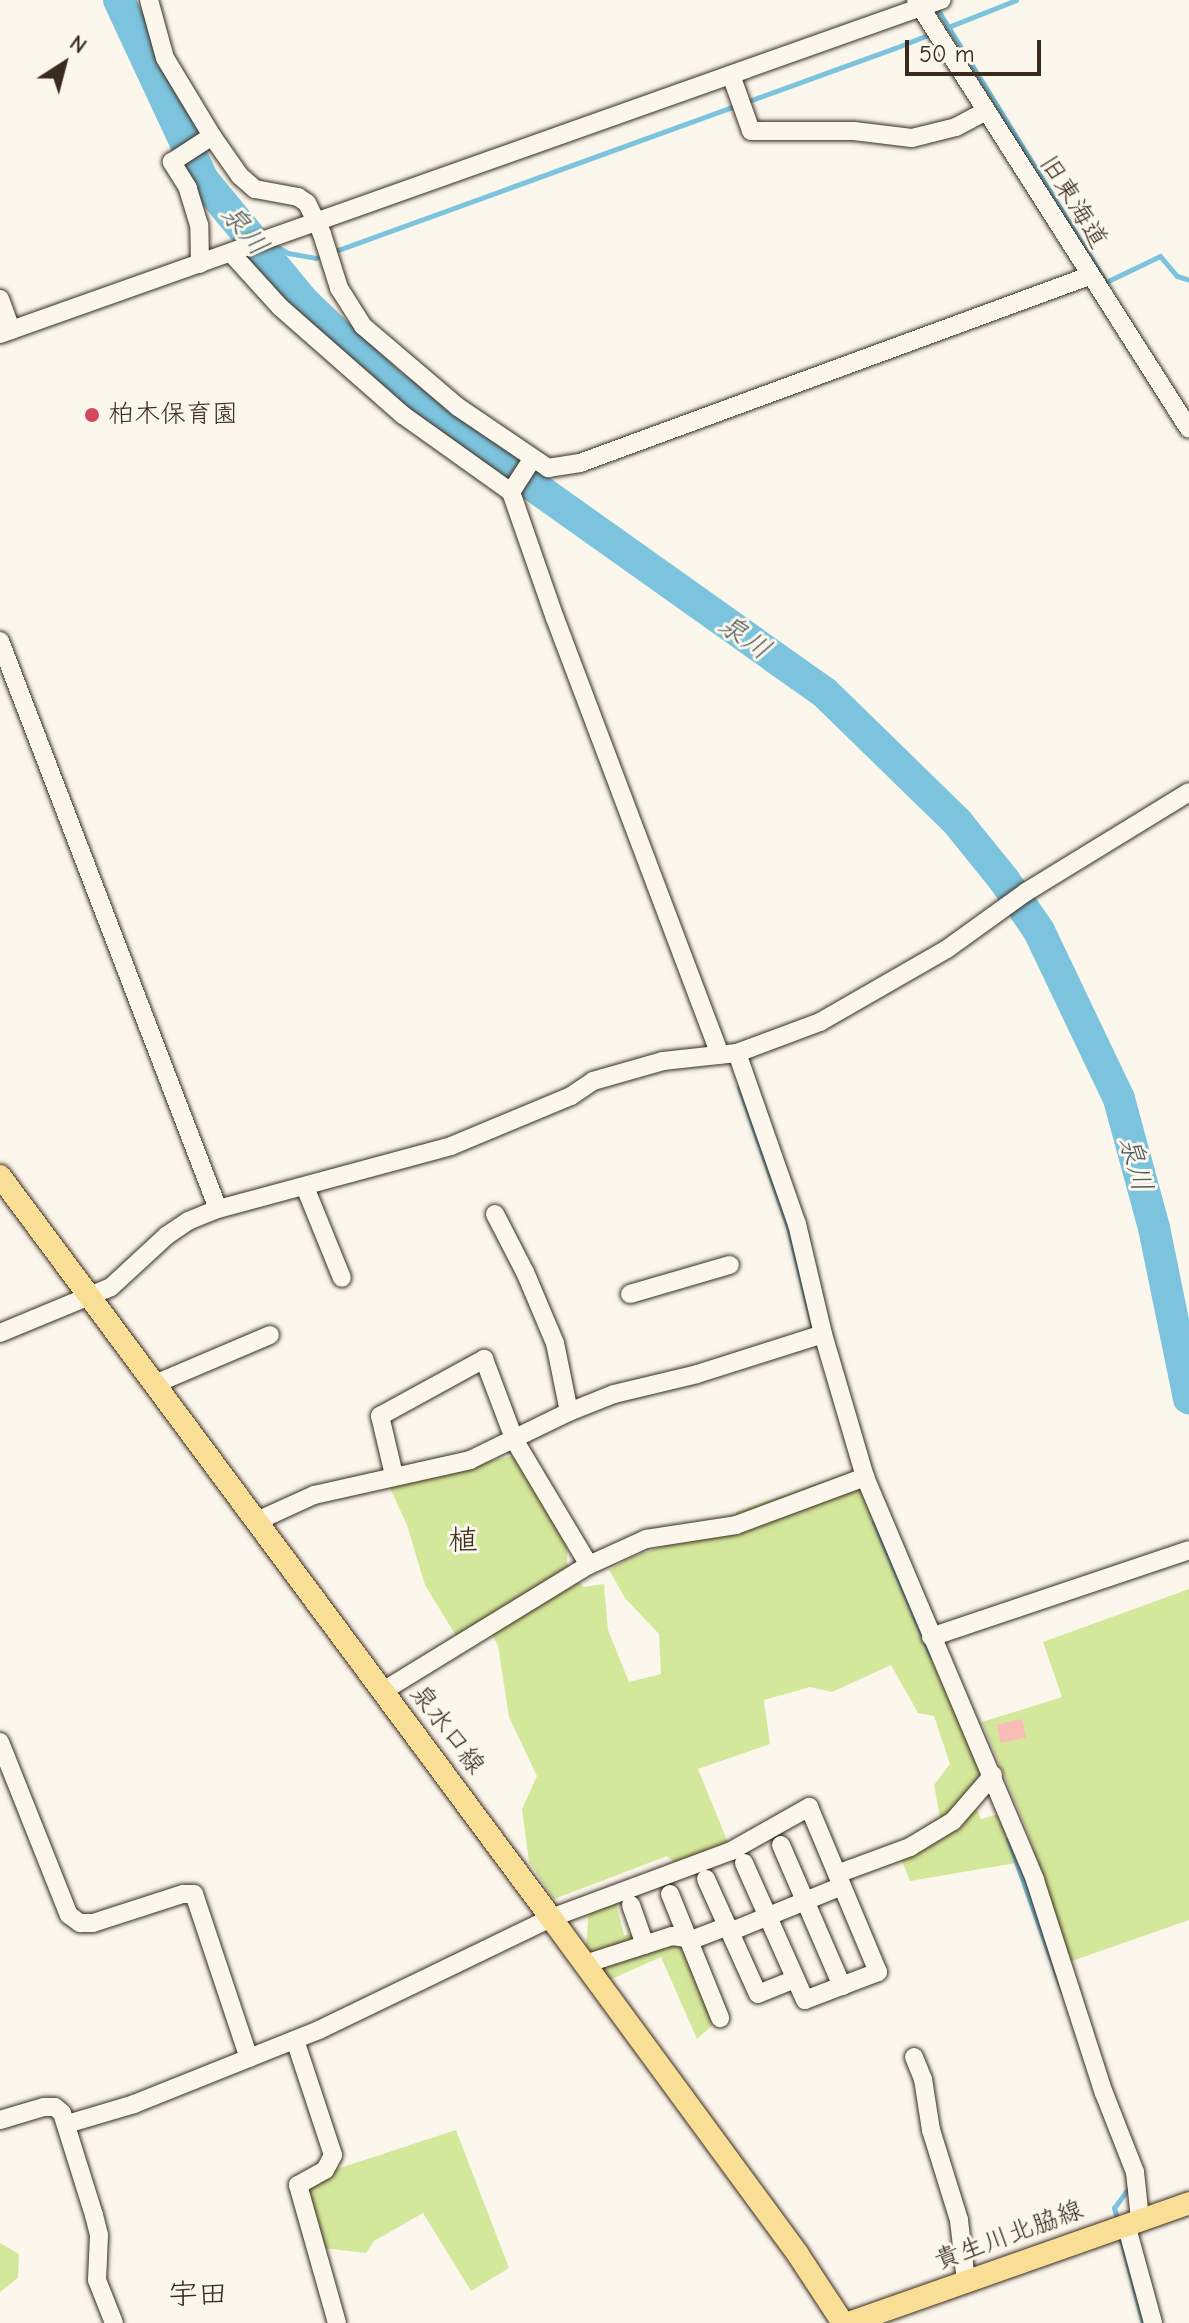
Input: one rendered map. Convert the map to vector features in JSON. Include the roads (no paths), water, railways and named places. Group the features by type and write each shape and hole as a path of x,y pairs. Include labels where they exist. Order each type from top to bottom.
{"main road":[{"name":"泉水口線","path":"0,1176 585,1964 846,2323"},
{"name":"貴生川北脇線","path":"846,2323 1189,2203"}],"street":[{"path":"149,0 165,58 210,137 240,176 255,189 298,197 307,203 318,223 339,288 363,326 458,407 530,462 548,468 580,463 1089,276"},
{"path":"0,299 6,332 731,75 919,4 941,0"},
{"name":"旧東海道","path":"919,4 1189,429"},
{"path":"731,75 751,131 854,131 912,138 956,127 986,111"},
{"path":"200,264 199,225 188,188 172,162 210,137"},
{"path":"236,252 280,307 403,415 512,488 555,618 797,1224 823,1334 865,1477 1035,1880 1104,2093 1135,2172 1133,2221 1153,2323"},
{"path":"512,488 530,462"},
{"path":"0,641 218,1209"},
{"path":"0,1333 91,1298 111,1287 166,1236 188,1221 218,1209 451,1146 571,1096 593,1081 663,1061 729,1054 820,1022 947,949 1026,892 1189,792"},
{"path":"305,1187 342,1278"},
{"path":"495,1214 525,1272 555,1343 569,1412"},
{"path":"630,1294 730,1265"},
{"path":"257,1521 314,1495 470,1460 614,1394 697,1374 823,1334"},
{"path":"155,1384 270,1335"},
{"path":"394,1475 380,1416 484,1359 515,1441 589,1565"},
{"path":"383,1691 589,1565 646,1539 736,1525 865,1477"},
{"path":"931,1637 1189,1550"},
{"path":"0,1742 69,1915 80,1923 93,1923 183,1894 194,1894 249,2058"},
{"path":"585,1964 672,1936 688,1939 737,1929 805,1901 840,1880 910,1847 953,1821 993,1775"},
{"path":"67,2124 134,2104 295,2040 551,1918 731,1851 809,1807 878,1972 805,2000 744,1863"},
{"path":"781,1845 842,1986"},
{"path":"706,1879 758,1994 795,1979"},
{"path":"670,1894 720,2018"},
{"path":"631,1905 645,1945"},
{"path":"295,2040 333,2155 325,2170 298,2185 337,2323"},
{"path":"914,2057 923,2079 931,2130 959,2220 966,2281"},
{"path":"0,2120 44,2107 55,2107 67,2124 99,2235 97,2280 114,2323"}],"waterway":[{"name":"泉川","path":"119,0 203,180 304,302 390,384 825,693 958,823 1004,880 1039,931 1119,1099 1154,1228 1189,1398"},
{"path":"270,243 288,253 316,258 895,48 1016,0"},
{"path":"936,7 1106,282 1160,256 1177,276 1189,280"},
{"name":"泉川","path":"237,223 258,236"},
{"path":"739,1087 788,1227 814,1333"},
{"path":"874,1522 931,1656"},
{"path":"1008,1839 1062,1991"},
{"path":"1118,2221 1114,2208 1130,2186"},
{"path":"1120,2235 1143,2323"}],"place":[{"name":"柏木保育園","path":"92,415"}],"district":[{"name":"植","path":"463,1541"},
{"name":"宇田","path":"198,2295"}]}
